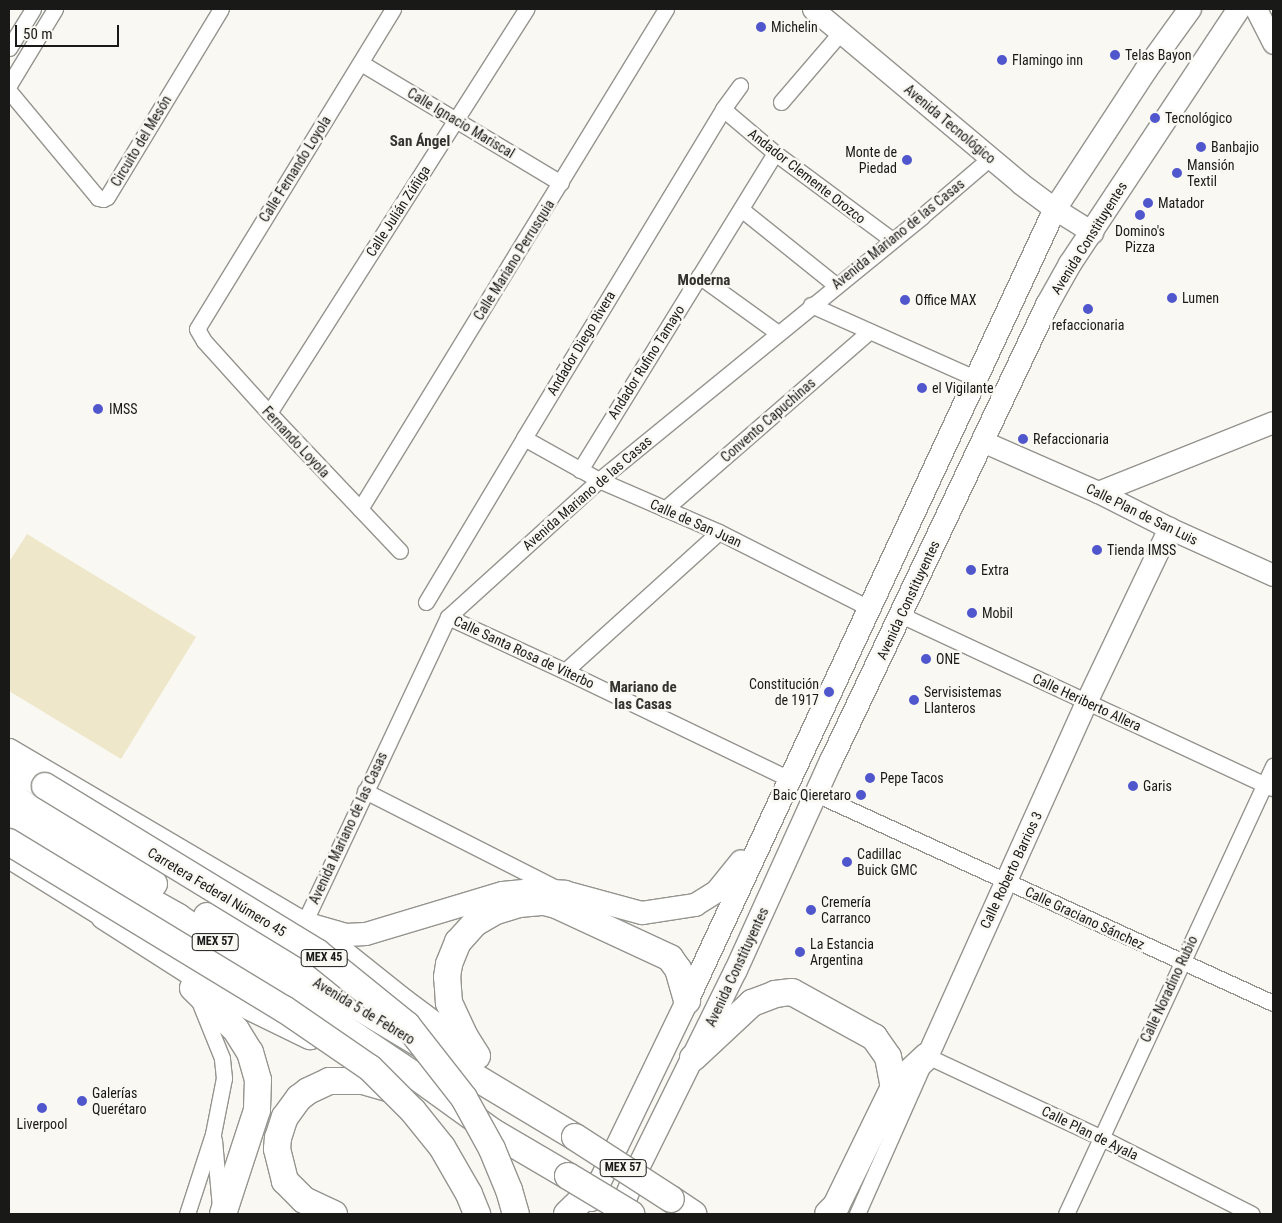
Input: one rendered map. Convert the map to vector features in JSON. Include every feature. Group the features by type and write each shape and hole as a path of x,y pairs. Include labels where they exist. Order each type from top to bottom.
{"highway":[{"name":"Carretera Federal Número 45","path":"9,768 45,786 317,952 407,1025 464,1098 492,1149 509,1190 516,1214"},
{"name":"Avenida 5 de Febrero","path":"9,795 566,1132 693,1214"},
{"name":"Avenida 5 de Febrero","path":"9,822 178,917 414,1075 493,1132 631,1214"},
{"path":"9,842 284,1009 370,1068 413,1111 442,1147 470,1194 477,1214"},
{"path":"477,1056 465,1037 449,1003 448,964 452,952 466,931 485,917 507,907 532,902 556,904 670,958 678,969 686,1001"},
{"path":"104,916 234,998 301,1033 414,1075"},
{"path":"304,923 389,991 477,1056 566,1132"},
{"path":"193,988 236,1030 250,1052 258,1080 257,1110 222,1214"},
{"path":"693,1058 752,1003 775,994 792,992 874,1037 888,1057 894,1087"},
{"path":"828,1214 836,1206 894,1087 927,1056"},
{"path":"334,1214 304,1200 294,1192 285,1181 278,1160 278,1138 285,1117 298,1098 318,1085 329,1081 363,1081 400,1091 493,1132"},
{"path":"567,1214 597,1185"}],"main road":[{"path":"584,1214 686,1001 1055,209 1146,70 1190,9"},
{"name":"Avenida Constituyentes","path":"619,1214 638,1168 736,970 816,794 1048,304 1070,264 1239,9"},
{"path":"304,923 346,935 366,934 503,893 531,890 565,892 642,913 696,905 717,891 762,835"}],"street":[{"path":"9,48 33,9"},
{"path":"9,85 55,9"},
{"name":"Circuito del Mesón","path":"9,91 98,198 103,199 107,197 221,9"},
{"name":"Calle Fernando Loyola","path":"197,329 393,9"},
{"name":"Calle Julián Zúñiga","path":"269,413 526,9"},
{"name":"Calle Mariano Perrusquia","path":"360,509 562,183 666,9"},
{"name":"Avenida Tecnológico","path":"813,9 990,158 1055,209 1092,232"},
{"path":"1256,9 1273,43"},
{"path":"781,102 841,32"},
{"name":"Calle Ignacio Mariscal","path":"361,63 562,183"},
{"name":"Andador Diego Rivera","path":"426,602 723,109 740,86"},
{"name":"Andador Clemente Orozco","path":"723,109 775,153 892,240"},
{"name":"Andador Rufino Tamayo","path":"580,470 775,153"},
{"name":"Avenida Mariano de las Casas","path":"304,923 448,617 599,480 990,158"},
{"path":"741,209 836,285"},
{"path":"699,276 778,333"},
{"path":"811,305 975,378"},
{"name":"Fernando Loyola","path":"197,329 204,341 269,413 400,551"},
{"name":"Convento Capuchinas","path":"665,509 870,331"},
{"path":"1098,492 1273,422"},
{"name":"Calle de San Juan","path":"524,438 599,480 719,532 869,608"},
{"name":"Calle Plan de San Luis","path":"982,441 1098,492 1169,528 1273,575"},
{"name":"Calle Roberto Barrios 3","path":"857,1214 1086,702 1169,528"},
{"path":"565,670 719,532"},
{"name":"Calle Heriberto Allera","path":"902,615 1268,787"},
{"name":"Calle Santa Rosa de Viterbo","path":"448,617 565,670 789,779"},
{"path":"9,749 304,923"},
{"name":"Calle Noradino Rubio","path":"1066,1214 1182,963 1268,787 1273,765"},
{"path":"365,791 565,892"},
{"name":"Calle Graciano Sánchez","path":"816,794 1273,1003"},
{"path":"9,857 104,916 193,988 222,1058 224,1078 213,1134 187,1214"},
{"name":"Calle Plan de Ayala","path":"927,1056 1100,1137 1252,1214"},
{"path":"213,1134 222,1214"}],"shaded area":[{"path":"27,534 196,637 121,759 9,691 9,562"}],"place":[{"name":"Michelin","path":"761,27"},
{"name":"Telas Bayon","path":"1115,55"},
{"name":"Flamingo inn","path":"1002,60"},
{"name":"Tecnológico","path":"1155,118"},
{"name":"Banbajio","path":"1201,147"},
{"name":"Monte de Piedad","path":"907,160"},
{"name":"Mansión Textil","path":"1177,173"},
{"name":"Matador","path":"1148,203"},
{"name":"Domino's Pizza","path":"1140,215"},
{"name":"Lumen","path":"1172,298"},
{"name":"Office MAX","path":"905,300"},
{"name":"refaccionaria","path":"1088,309"},
{"name":"el Vigilante","path":"922,388"},
{"name":"IMSS","path":"98,409"},
{"name":"Refaccionaria","path":"1023,439"},
{"name":"Tienda IMSS","path":"1097,550"},
{"name":"Extra","path":"971,570"},
{"name":"Mobil","path":"972,613"},
{"name":"ONE","path":"926,659"},
{"name":"Constitución de 1917","path":"829,692"},
{"name":"Servisistemas Llanteros","path":"914,700"},
{"name":"Pepe Tacos","path":"870,778"},
{"name":"Garis","path":"1133,786"},
{"name":"Baic Qieretaro","path":"861,795"},
{"name":"Cadillac Buick GMC","path":"847,862"},
{"name":"Cremería Carranco","path":"811,910"},
{"name":"La Estancia Argentina","path":"800,952"},
{"name":"Galerías Querétaro","path":"82,1101"},
{"name":"Liverpool","path":"42,1108"}],"district":[{"name":"San Ángel","path":"420,142"},
{"name":"Moderna","path":"704,281"},
{"name":"Mariano de las Casas","path":"643,696"}]}
